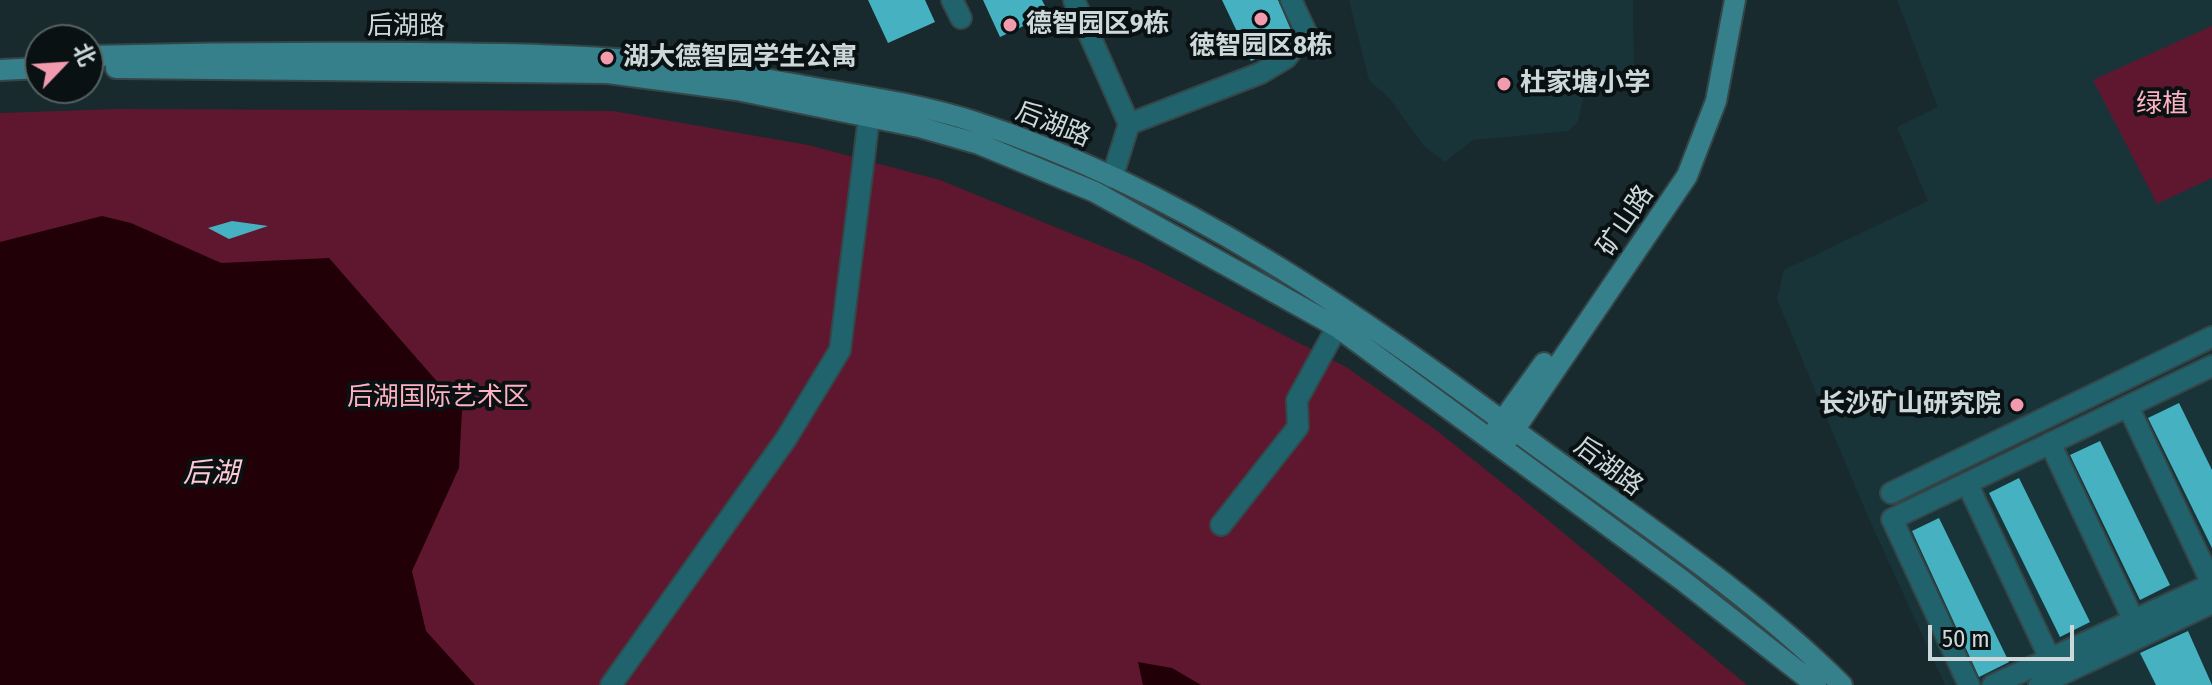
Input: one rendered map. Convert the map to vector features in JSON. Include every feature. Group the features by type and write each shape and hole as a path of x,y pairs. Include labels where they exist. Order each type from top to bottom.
{"main road":[{"name":"矿山路","path":"1503,433 1677,172 1701,114 1725,0"},
{"name":"矿山路","path":"1503,433 1687,176 1716,101 1735,0"},
{"name":"后湖路","path":"104,56 290,52 563,55 647,61 917,107 974,121 1112,178 1235,239 1383,334 1816,685"},
{"path":"0,58 24,57"},
{"name":"后湖路","path":"104,68 608,73 737,90 979,144 1095,192 1337,327 1503,433 1759,612 1842,685"},
{"path":"0,70 24,69"}],"street":[{"path":"1074,0 1129,124 1112,178"},
{"path":"1129,124 1261,73 1286,58 1306,32 1291,0"},
{"path":"611,685 786,439 840,350 869,117"},
{"path":"1221,525 1298,427 1297,400 1337,327"},
{"path":"1891,493 2212,337"},
{"path":"1969,685 1892,519 2211,369"},
{"path":"1993,685 2212,584 2128,406"},
{"path":"2050,443 2134,621"},
{"path":"1967,483 2050,659"},
{"path":"2039,685 2212,603"}],"shaded area":[{"name":"杜家塘小学","path":"1349,0 1633,0 1634,87 1584,92 1578,122 1568,131 1473,140 1445,162 1423,145 1390,99 1369,80"},
{"name":"长沙矿山研究院","path":"1897,0 2212,0 2212,685 1945,685 1866,512 1777,299 1784,270 1928,201 1897,127 1938,107"}],"green space":[{"name":"绿植","path":"2212,26 2212,178 2157,204 2093,80"},
{"name":"后湖国际艺术区","path":"117,109 613,111 808,145 940,180 1143,263 1346,367 1436,430 1747,685 0,685 0,113"}],"water":[{"name":"后湖","path":"102,216 131,223 221,263 329,258 462,410 459,468 412,571 426,631 475,685 0,685 0,242"},
{"path":"1138,662 1172,668 1201,685 1143,685"}],"building":[{"path":"868,0 925,0 935,22 888,43"},
{"name":"德智园区9栋","path":"983,0 1042,0 1049,14 1000,37"},
{"name":"徳智园区8栋","path":"1222,0 1278,0 1291,30 1277,48 1251,61"},
{"path":"232,221 268,226 229,239 208,228"},
{"path":"2179,403 2212,470 2212,548 2148,418"},
{"path":"2100,441 2170,585 2140,600 2070,455"},
{"path":"2019,478 2090,622 2060,637 1989,493"},
{"path":"1939,518 2009,662 1979,677 1912,531"},
{"path":"2188,631 2212,685 2156,685 2140,653"}],"place":[{"name":"徳智园区8栋","path":"1261,19"},
{"name":"德智园区9栋","path":"1010,25"},
{"name":"湖大德智园学生公寓","path":"607,58"},
{"name":"杜家塘小学","path":"1504,84"},
{"name":"长沙矿山研究院","path":"2017,405"}]}
